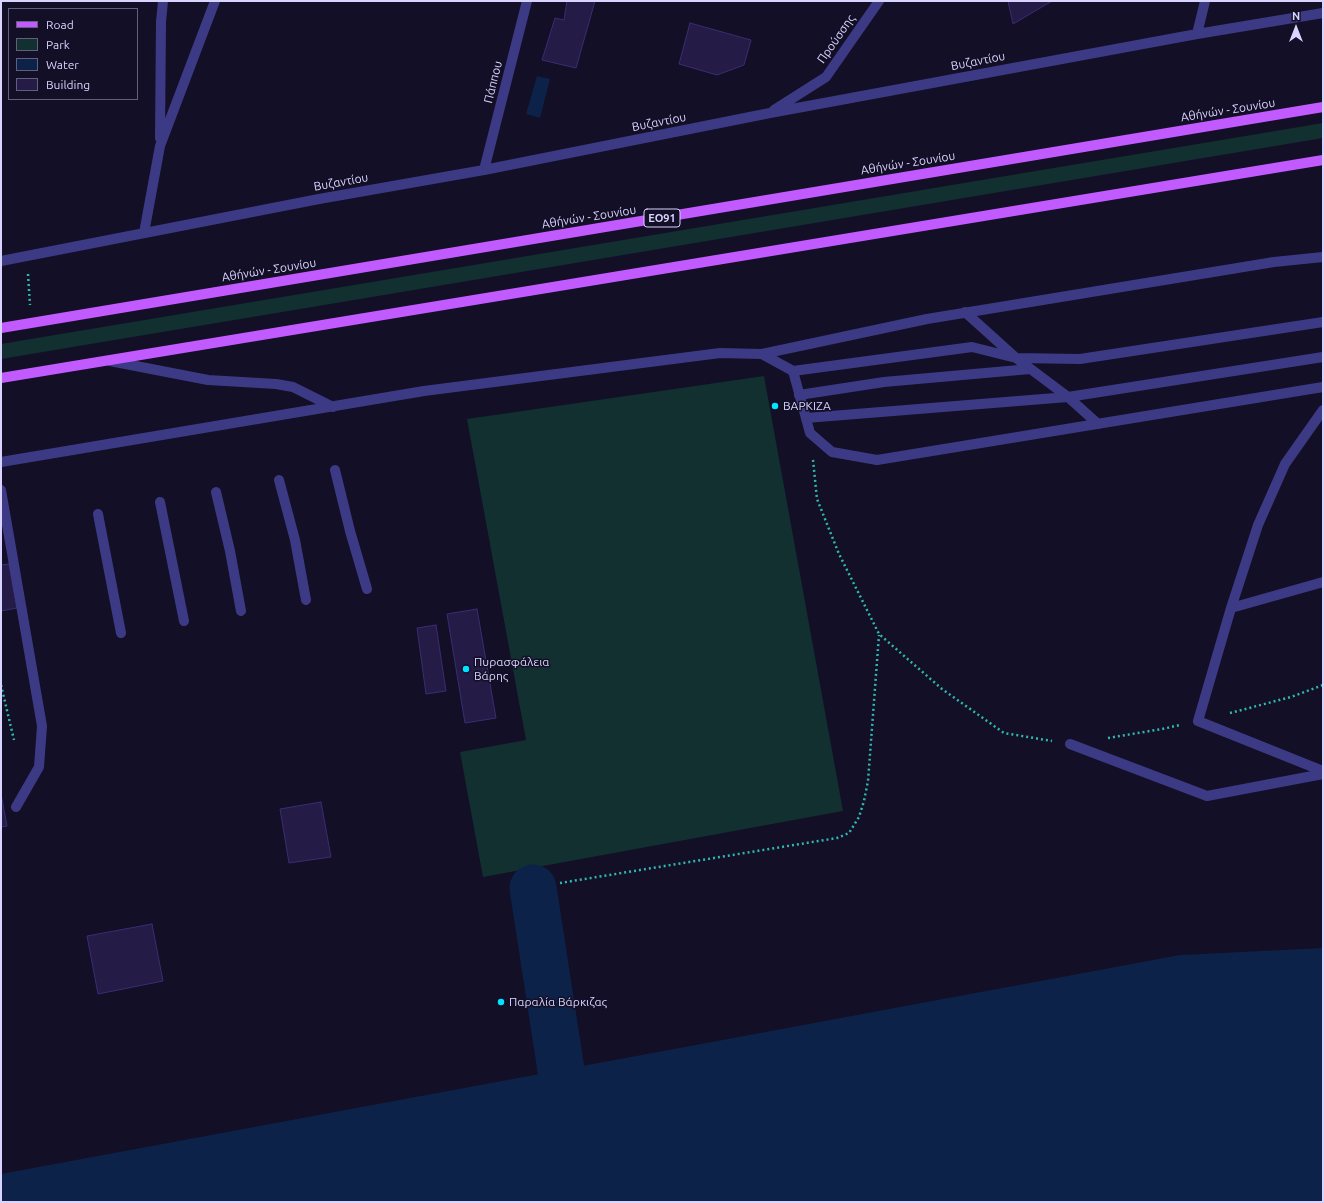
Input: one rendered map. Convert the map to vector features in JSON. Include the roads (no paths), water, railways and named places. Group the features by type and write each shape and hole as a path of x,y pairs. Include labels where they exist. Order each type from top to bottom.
{"main road":[{"name":"Αθήνών - Σουνίου","path":"1,328 1323,107"},
{"path":"1,378 1323,160"}],"street":[{"path":"144,233 160,146 161,22 163,1"},
{"path":"160,146 215,1"},
{"name":"Πάππου","path":"484,170 528,1"},
{"name":"Προύσσης","path":"770,114 826,77 879,1"},
{"path":"1197,34 1205,1"},
{"name":"Βυζαντίου","path":"1,261 319,199 484,170 770,114 1197,34 1323,13"},
{"path":"1,462 424,391 720,352 762,354 965,312 1266,263 1323,257"},
{"path":"965,312 1016,358 1068,398 1098,424"},
{"path":"762,354 793,371 972,347 1016,358 1080,359 1323,322"},
{"path":"806,418 1068,398 1323,357"},
{"path":"108,360 208,380 276,384 293,387 333,407"},
{"path":"799,395 884,382 1030,368"},
{"path":"793,371 810,433 832,452 877,460 1323,388"},
{"path":"1323,410 1285,464 1258,525 1231,608 1198,721 1323,771"},
{"path":"335,470 350,531 367,589"},
{"path":"279,480 295,540 306,600"},
{"path":"1,490 42,726 39,767 16,807"},
{"path":"216,492 230,551 241,611"},
{"path":"160,502 184,621"},
{"path":"98,514 121,633"},
{"path":"1231,608 1323,582"},
{"path":"1070,744 1207,796 1323,774"}],"water":[{"path":"537,76 550,79 540,118 526,114"},
{"path":"1323,948 1323,1202 1,1202 1,1174 1180,955"}],"waterway":[{"path":"533,888 561,1070"}],"place":[{"name":"ΒΑΡΚΙΖΑ","path":"775,406"},
{"name":"Πυρασφάλεια Βάρης","path":"466,669"},
{"name":"Παραλία Βάρκιζας","path":"501,1002"}]}
